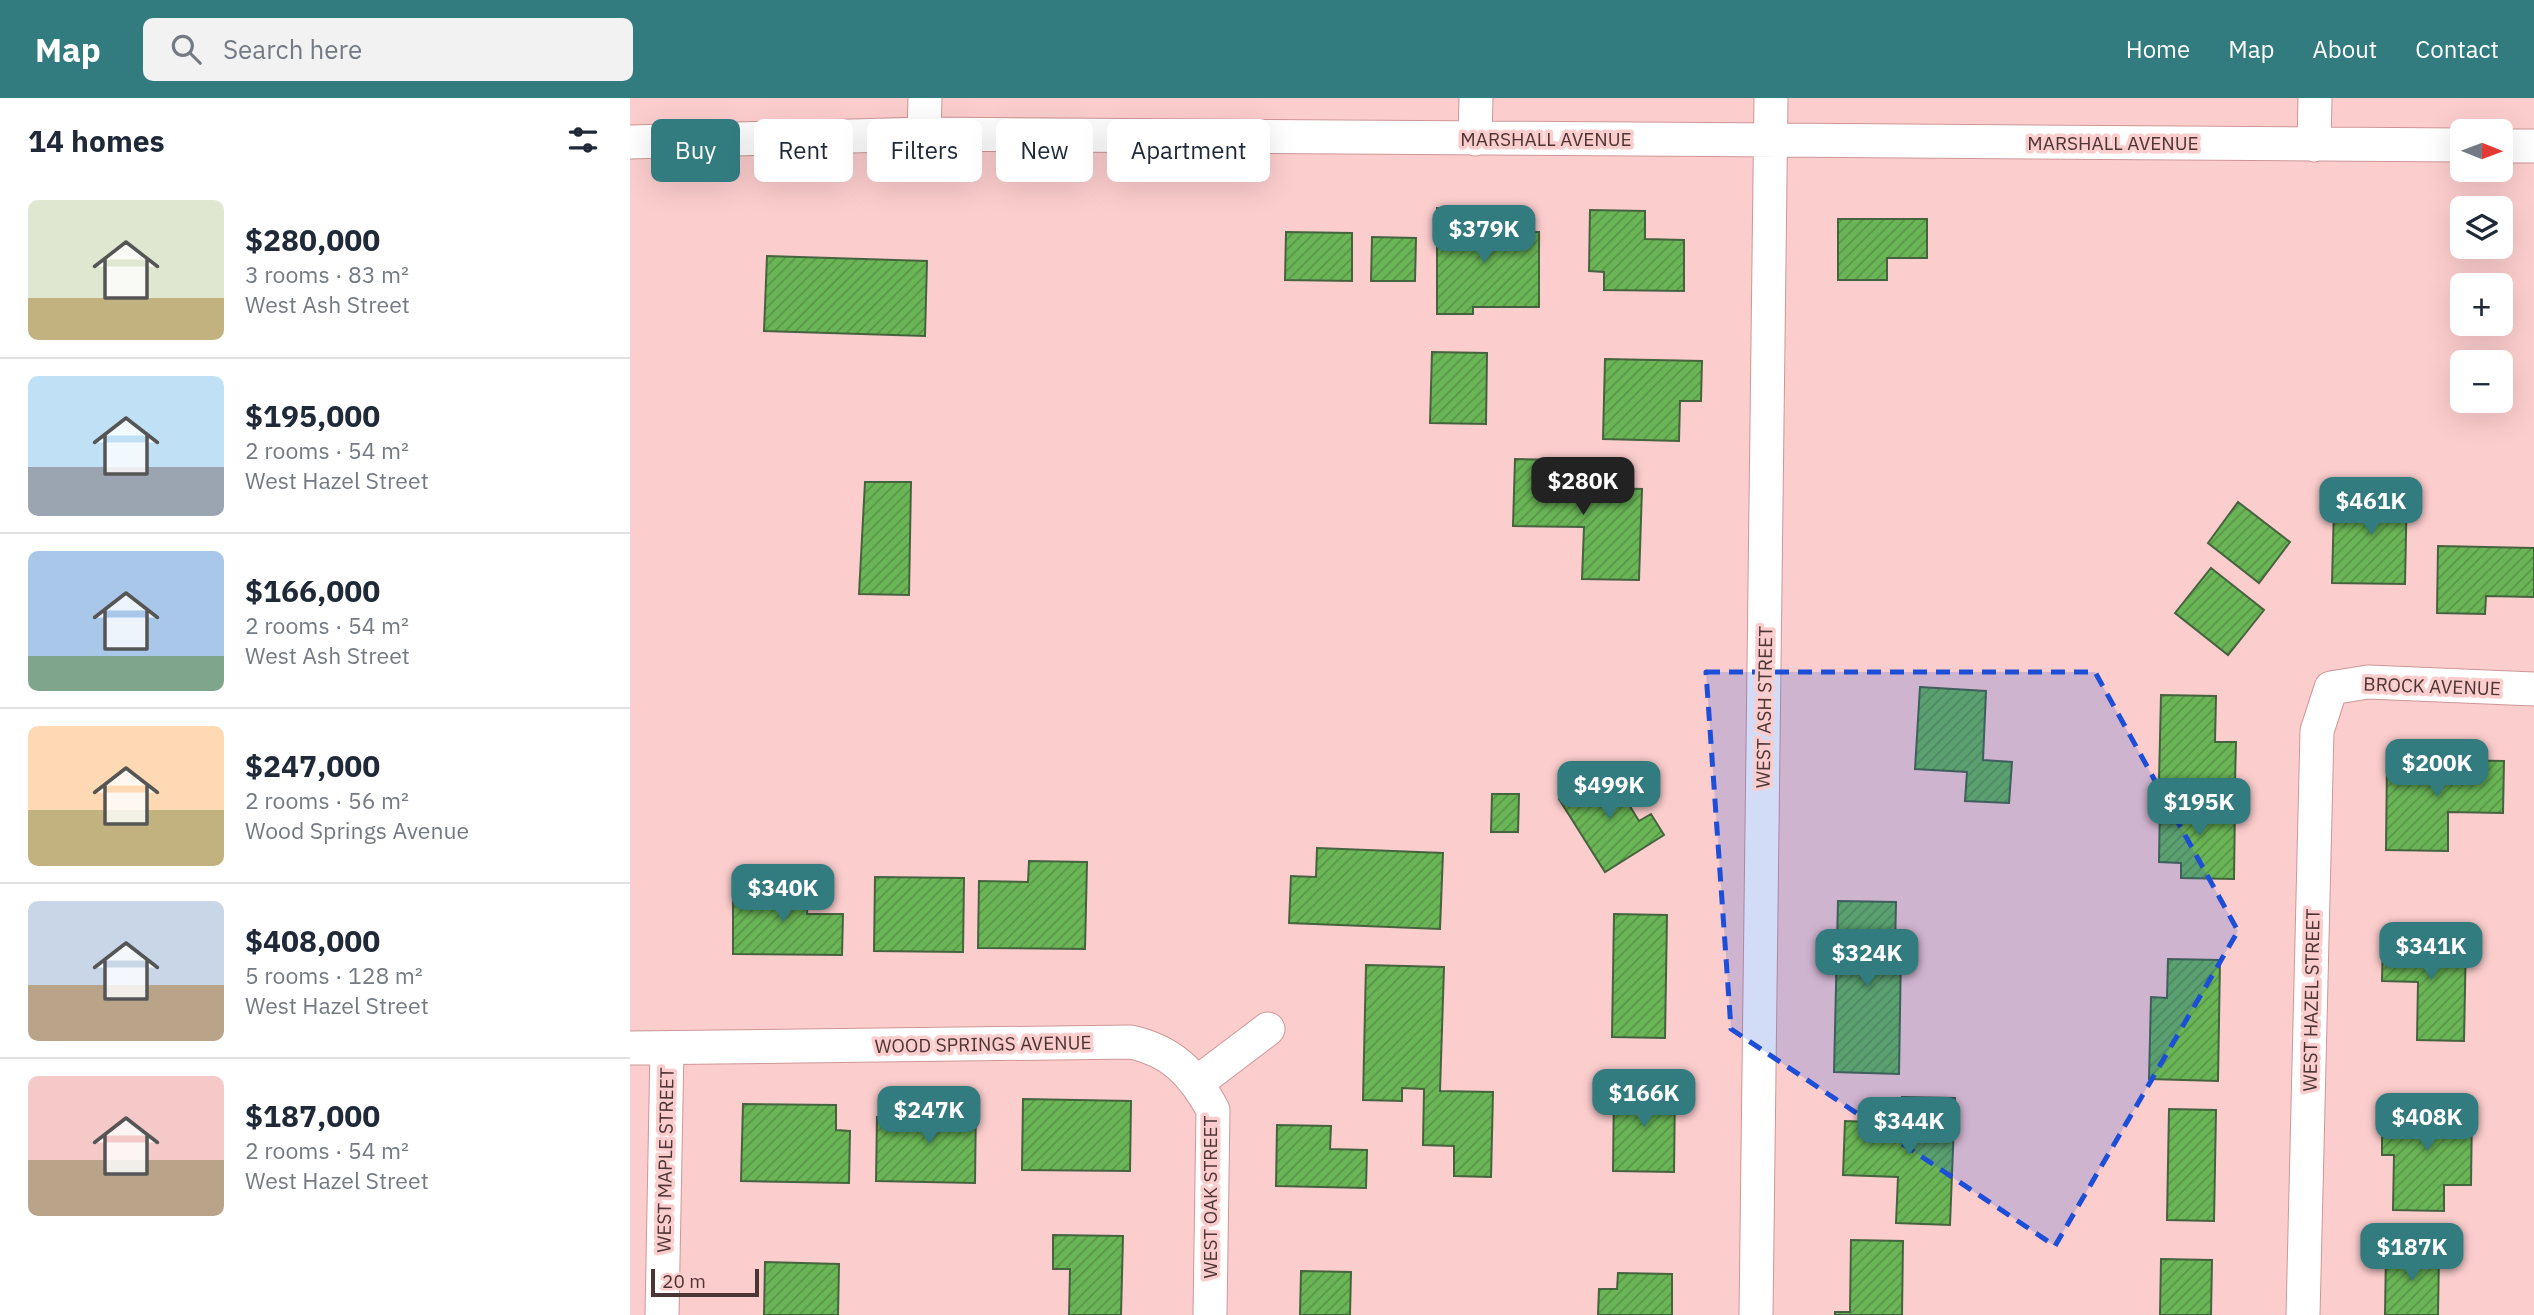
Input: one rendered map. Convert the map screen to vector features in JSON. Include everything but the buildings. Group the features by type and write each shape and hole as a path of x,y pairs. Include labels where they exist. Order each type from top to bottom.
{"street":[{"path":"924,119 925,98"},
{"path":"1475,139 1476,98"},
{"name":"WEST ASH STREET","path":"1756,1315 1771,98"},
{"path":"2314,145 2315,98"},
{"name":"MARSHALL AVENUE","path":"982,135 2450,145"},
{"name":"MARSHALL AVENUE","path":"630,142 867,136"},
{"path":"2513,146 2534,146"},
{"name":"BROCK AVENUE","path":"2331,688 2368,682 2534,690"},
{"name":"WEST HAZEL STREET","path":"2303,1315 2317,731 2331,688"},
{"path":"1198,1083 1268,1029"},
{"name":"WOOD SPRINGS AVENUE","path":"630,1048 1131,1042 1153,1047 1176,1059 1198,1083"},
{"name":"WEST MAPLE STREET","path":"662,1315 667,1048"},
{"name":"WEST OAK STREET","path":"1198,1083 1213,1110 1210,1315"}],"highlighted area":[{"path":"1706,672 2095,672 2238,931 2055,1246 1731,1029"}]}
